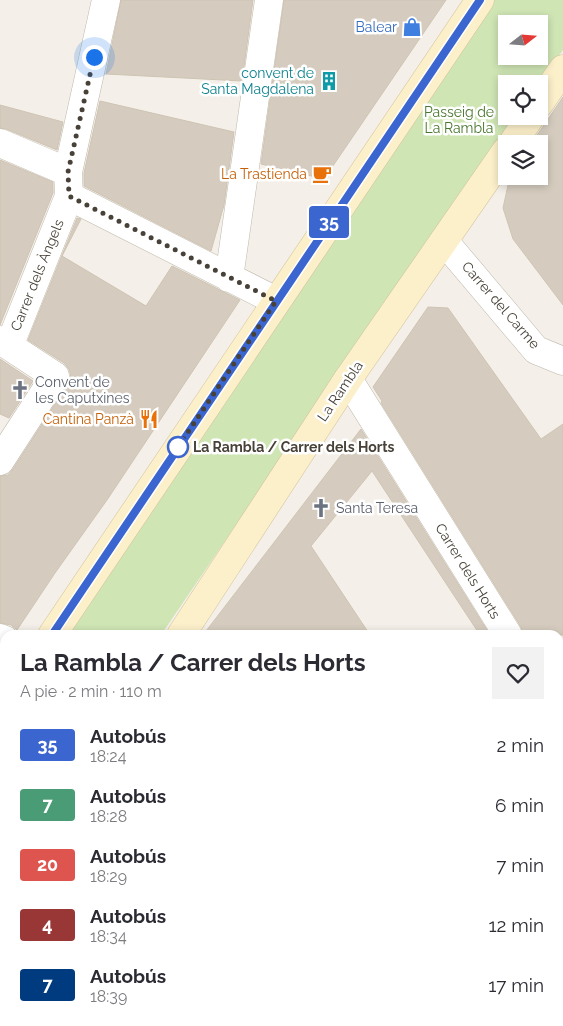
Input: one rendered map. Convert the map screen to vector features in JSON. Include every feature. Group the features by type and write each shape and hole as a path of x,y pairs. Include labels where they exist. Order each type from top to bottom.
{"street":[{"name":"Carrer dels Àngels","path":"5,342 68,184 106,0"},
{"path":"229,278 269,0"},
{"path":"55,630 480,0"},
{"path":"548,91 563,69"},
{"path":"0,143 229,278 276,301"},
{"name":"La Rambla","path":"183,630 348,379 498,164"},
{"name":"Carrer del Carme","path":"444,242 536,350 563,361"},
{"path":"0,461 55,376 5,342"},
{"name":"Carrer dels Horts","path":"348,379 505,630"}],"green space":[{"name":"Passeig de La Rambla","path":"488,0 563,0 563,50 545,75 498,75 498,125 510,125 503,135 498,135 498,142 164,630 62,630"}],"building":[{"path":"121,0 253,0 242,81 106,74"},
{"name":"convent de Santa Magdalena","path":"284,0 446,0 324,179 261,164"},
{"path":"563,97 563,305 513,239 503,208 508,185 548,185 548,135 537,135 544,125 548,125 548,119"},
{"path":"100,101 234,132 224,205 211,251 84,186 84,173"},
{"path":"0,105 63,122 57,150 0,128"},
{"path":"0,160 53,182 53,193 0,325"},
{"path":"77,218 81,219 62,256 146,306 172,266 240,300 107,500 17,630 11,625 0,623 0,476 8,475 13,469 71,377 69,369 64,363 28,340"},
{"path":"428,307 448,308 541,439 563,424 563,630 522,630 381,403 382,401 373,387"},
{"path":"0,359 33,381 9,418 0,414"},
{"name":"Santa Teresa","path":"361,429 487,630 477,630 372,471 311,546 367,630 207,630"}],"bus line":[{"name":"35","path":"55,630 480,0"}],"place":[{"name":"Balear","path":"412,27"},
{"name":"convent de Santa Magdalena","path":"329,81"},
{"name":"La Trastienda","path":"322,174"},
{"name":"Convent de les Caputxines","path":"20,390"},
{"name":"Cantina Panzà","path":"149,419"},
{"name":"La Rambla / Carrer dels Horts","path":"178,447"},
{"name":"Santa Teresa","path":"321,508"}],"route":[{"path":"94,57 68,172 69,196 276,301 178,447"}]}
